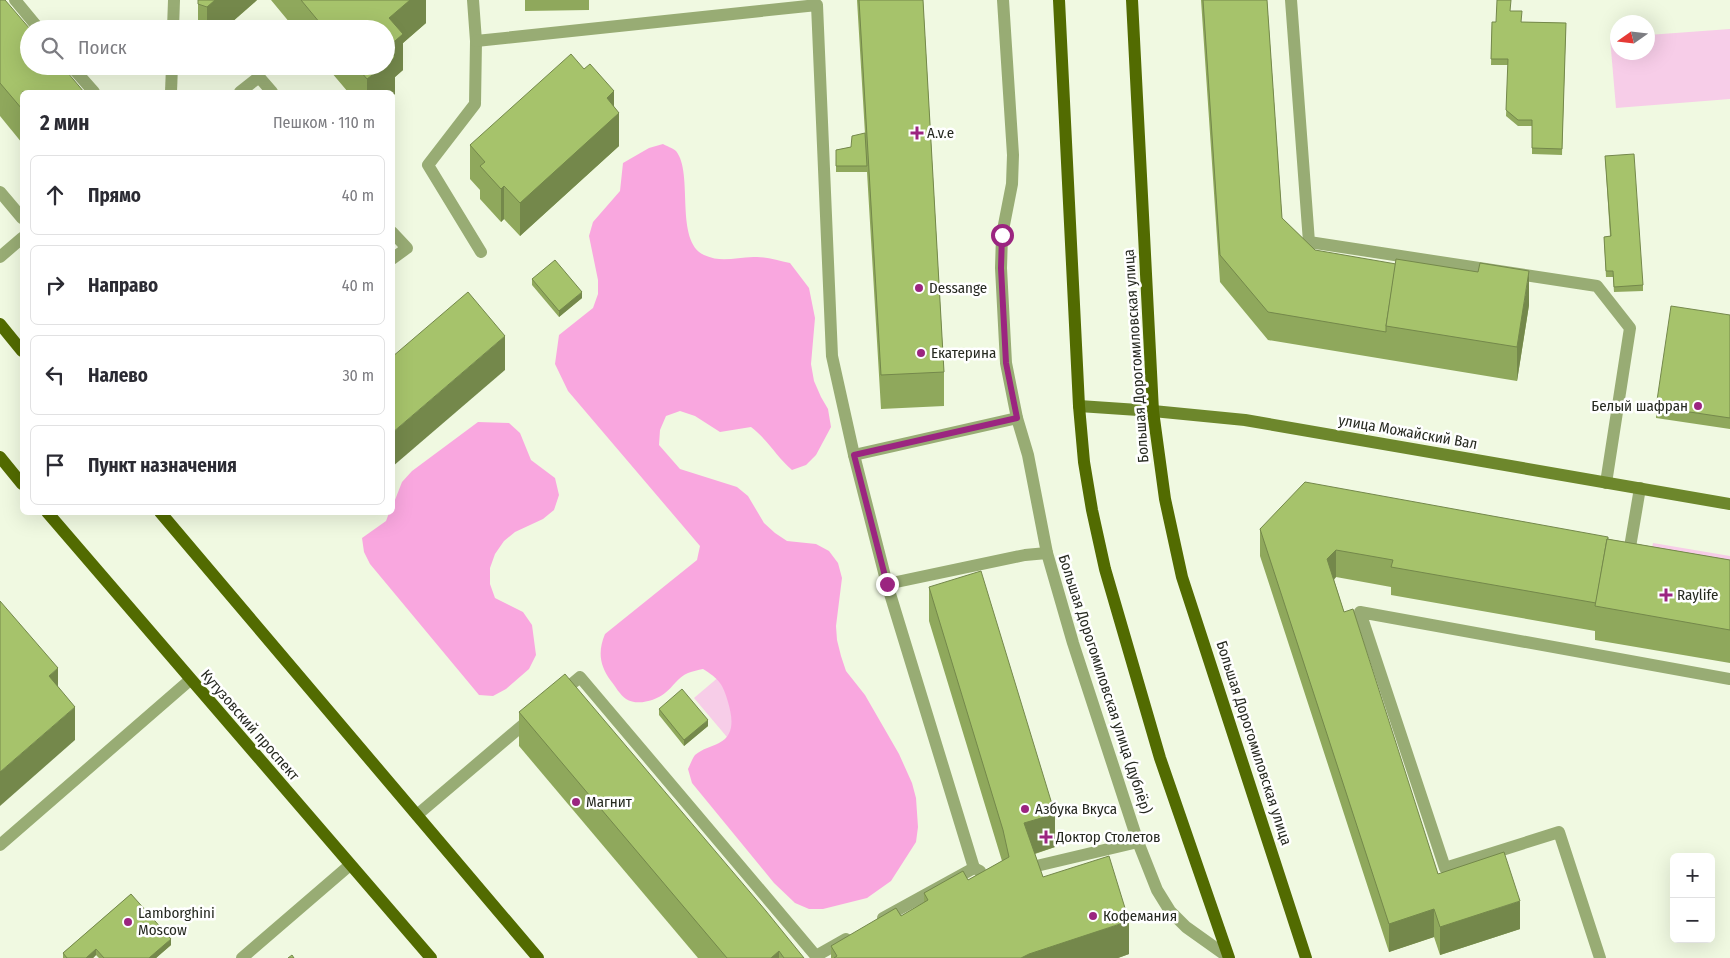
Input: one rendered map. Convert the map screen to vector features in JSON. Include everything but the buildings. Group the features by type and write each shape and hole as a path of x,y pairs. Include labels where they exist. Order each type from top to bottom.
{"main road":[{"path":"1059,0 1079,406 1084,462 1092,510 1105,569 1160,758 1228,957"},
{"name":"Большая Дорогомиловская улица","path":"1132,0 1153,411 1165,499 1182,577 1306,958"},
{"path":"0,324 20,349"},
{"path":"0,457 20,482"},
{"name":"Кутузовский проспект","path":"50,515 431,958"},
{"path":"163,515 538,958"}],"street":[{"path":"15,0 32,20"},
{"path":"173,20 174,0"},
{"path":"473,0 476,41 475,104 428,165 481,252"},
{"name":"Большая Дорогомиловская улица (дублёр)","path":"1003,0 1013,155 1012,184 1002,235 1001,268 1006,363 1017,418 1028,455 1047,553 1073,643 1138,842 1156,890 1170,911 1186,927 1228,957"},
{"path":"1291,0 1309,242 1597,286 1630,328 1606,483"},
{"path":"476,41 817,5 832,356 854,455 887,584 974,868 988,876"},
{"path":"79,75 92,90"},
{"path":"171,90 172,75"},
{"path":"242,90 259,76 270,90"},
{"path":"0,192 20,216"},
{"path":"395,235 406,248 395,257"},
{"path":"0,257 20,240"},
{"name":"улица Можайский Вал","path":"1079,406 1245,420 1730,504"},
{"path":"854,455 1017,418"},
{"path":"1626,568 1640,488"},
{"path":"887,584 1025,555 1047,553"},
{"path":"1600,958 1559,832 1445,868 1360,612 1612,656 1730,679"},
{"path":"1612,656 1614,643"},
{"path":"551,701 580,677 816,957 857,932"},
{"path":"0,845 190,680"},
{"path":"417,815 537,713"},
{"path":"1028,868 1138,842"},
{"path":"242,958 350,865"},
{"path":"874,923 974,868"}],"shaded area":[{"path":"1730,29 1730,99 1616,108 1612,60 1655,60 1655,34"},
{"path":"663,144 676,151 681,161 684,175 687,222 695,247 711,258 761,257 790,263 809,288 815,318 811,364 814,381 828,409 831,427 816,455 806,465 792,470 751,427 720,432 695,416 680,411 666,416 660,430 659,445 680,469 737,487 748,496 764,523 787,541 816,544 829,551 838,563 842,578 836,626 841,656 846,671 865,695 899,754 912,783 916,798 918,827 916,842 891,881 867,898 823,909 809,909 795,903 774,883 692,783 688,769 695,755 724,740 730,730 731,713 722,686 717,679 703,669 694,671 681,677 661,696 646,702 635,702 626,699 622,695 607,675 602,664 601,646 605,634 697,560 700,546 568,391 555,364 559,335 593,308 598,294 598,280 589,236 593,222 620,191 623,163 649,148"},
{"path":"478,422 509,423 520,433 531,460 555,478 559,495 554,510 543,519 515,532 504,541 495,554 490,568 490,584 495,598 523,612 532,625 536,655 529,669 506,689 493,696 479,695 370,564 364,552 362,538 386,521 388,515 395,515 395,500 402,482 412,471"},
{"path":"1653,543 1730,556 1730,561 1652,548"},
{"path":"727,670 743,756 694,698"}],"place":[{"name":"A.v.e","path":"917,133"},
{"name":"Dessange","path":"919,288"},
{"name":"Екатерина","path":"921,353"},
{"name":"Белый шафран","path":"1698,406"},
{"name":"Raylife","path":"1666,595"},
{"name":"Магнит","path":"576,802"},
{"name":"Азбука Вкуса","path":"1025,809"},
{"name":"Доктор Столетов","path":"1046,837"},
{"name":"Кофемания","path":"1093,916"},
{"name":"Lamborghini Moscow","path":"128,922"}],"route":[{"path":"887,584 854,455 1017,418 1006,363 1001,268 1002,235"}]}
